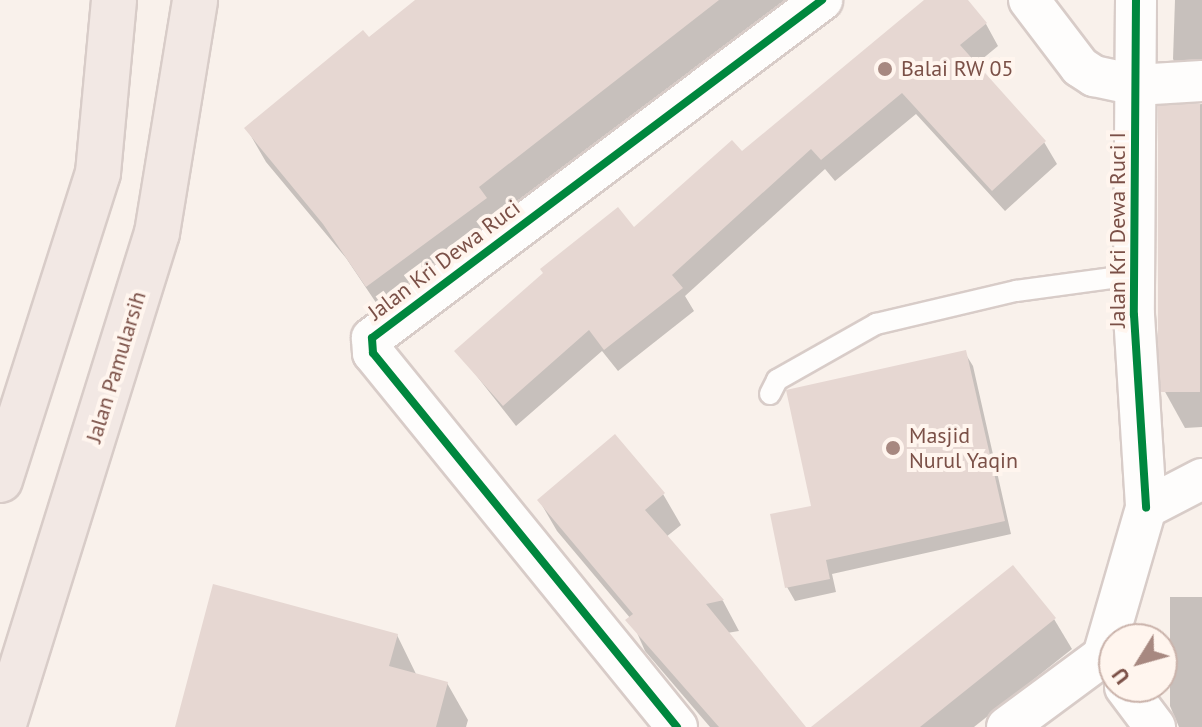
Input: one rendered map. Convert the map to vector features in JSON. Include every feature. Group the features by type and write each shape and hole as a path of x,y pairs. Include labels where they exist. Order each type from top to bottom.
{"highway":[{"path":"0,480 98,173 114,0"},
{"name":"Jalan Pamularsih","path":"3,727 157,233 195,0"}],"street":[{"name":"Jalan Kri Dewa Ruci","path":"677,727 373,353 372,338 822,0"},
{"path":"1029,0 1080,67 1094,76 1136,85 1202,81"},
{"name":"Jalan Kri Dewa Ruci I","path":"1124,623 1146,508 1135,275 1136,0"},
{"path":"1146,508 1202,479"},
{"path":"1007,727 1098,680"},
{"path":"1137,703 1155,727"}],"lane":[{"path":"770,394 777,380 876,324 1016,291 1135,275"}],"building":[{"path":"415,0 719,0 479,187 487,198 366,287 323,224 244,128 363,30 369,37"},
{"path":"924,0 968,0 987,23 960,45 1046,141 992,191 902,93 821,160 811,149 672,275 683,288 604,350 589,330 503,406 454,351 543,273 540,269 618,207 634,227 732,140 742,151"},
{"path":"1158,104 1200,104 1200,392 1158,392"},
{"name":"Masjid Nurul Yaqin","path":"966,350 1005,521 826,560 830,579 785,588 770,514 811,506 786,390"},
{"path":"615,434 665,493 645,510 724,600 706,604 806,727 719,727 625,620 633,614 537,500"},
{"path":"1013,565 1056,618 920,727 811,727"},
{"path":"213,584 398,634 389,666 448,682 436,727 175,727"}],"cycle path":[{"path":"677,727 373,353 372,338 822,0"},
{"path":"1136,0 1134,315 1146,508"}],"place":[{"name":"Balai RW 05","path":"885,69"},
{"name":"Masjid Nurul Yaqin","path":"893,448"}]}
